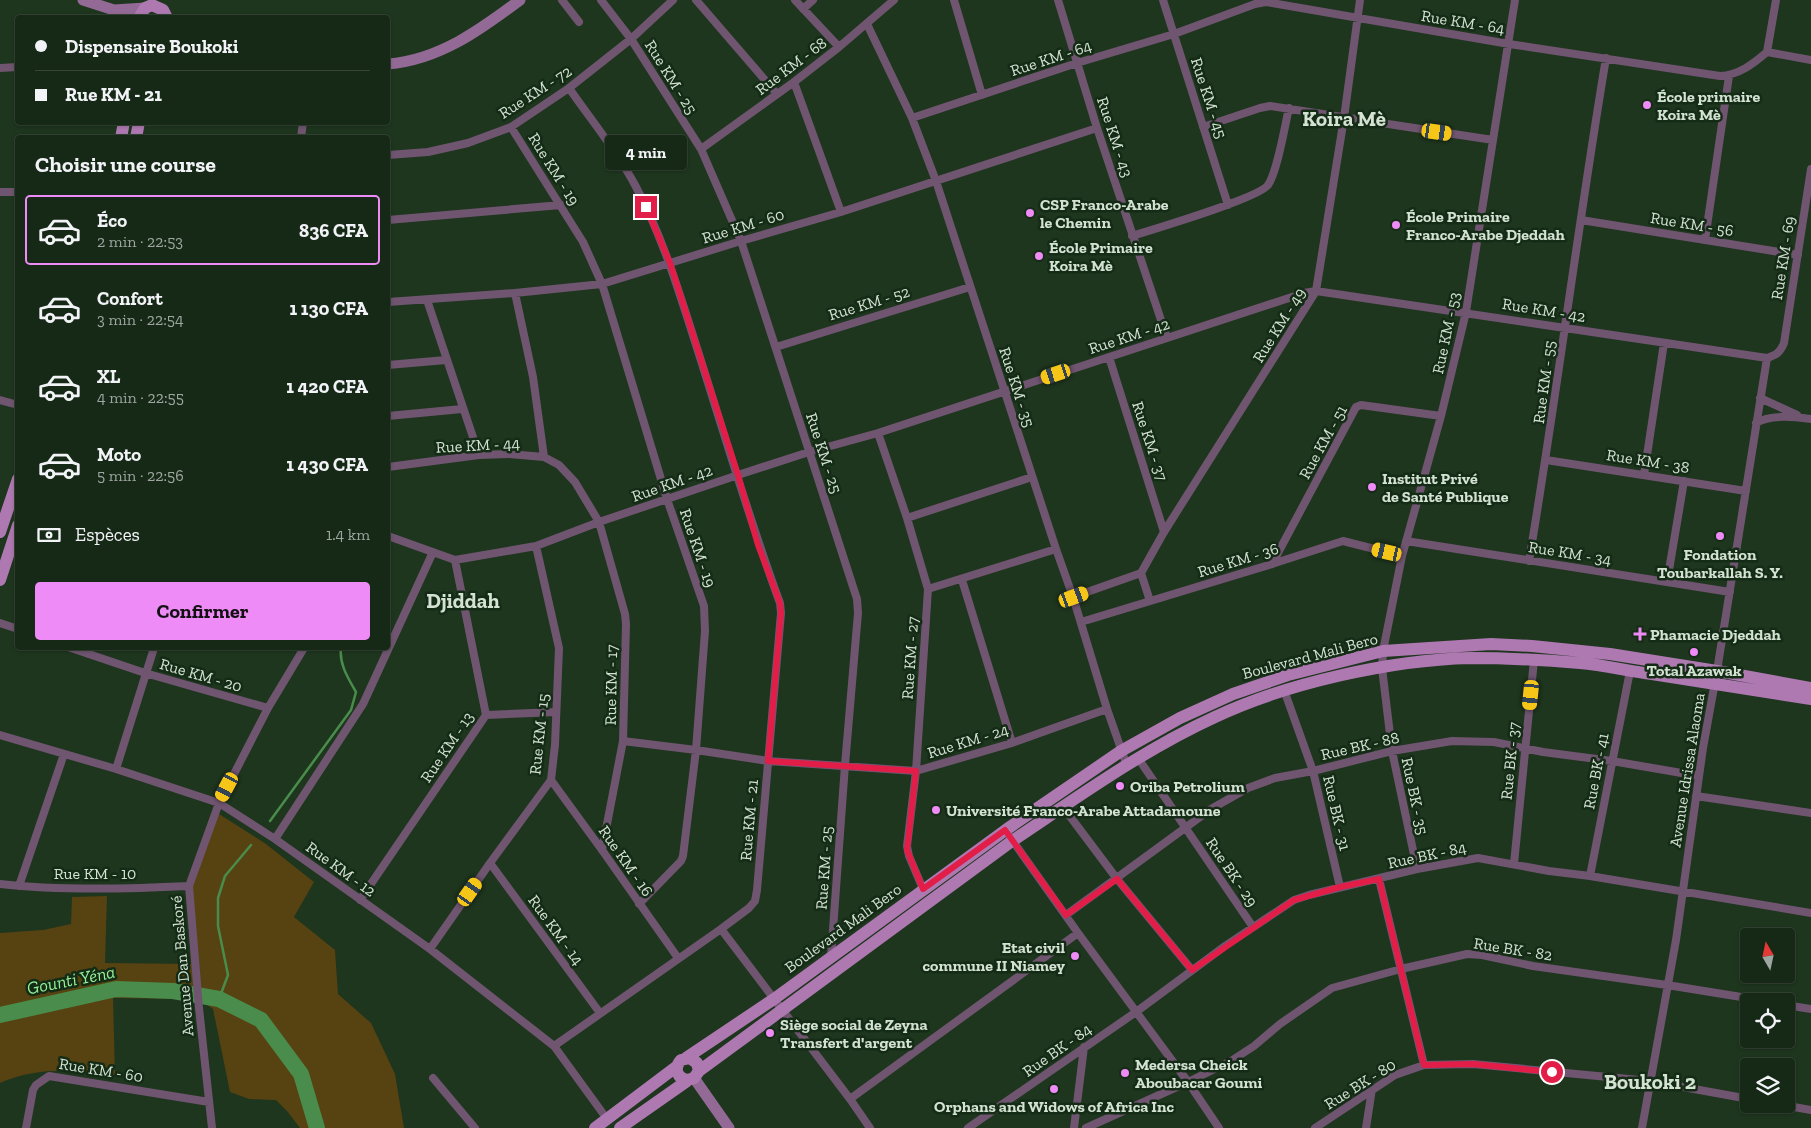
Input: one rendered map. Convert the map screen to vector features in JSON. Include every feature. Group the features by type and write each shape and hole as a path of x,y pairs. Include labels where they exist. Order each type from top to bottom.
{"main road":[{"path":"390,64 417,60 462,40 479,31 520,0"},
{"path":"89,1 122,15"},
{"path":"114,10 156,6 166,12"},
{"path":"0,532 15,488"},
{"path":"0,580 15,534"},
{"name":"Boulevard Mali Bero","path":"620,1128 694,1077 898,926 1009,835 1121,751 1180,718 1233,694 1288,675 1383,651 1491,644 1610,654 1811,688"},
{"name":"Boulevard Mali Bero","path":"686,1058 774,998 890,915 923,889 1009,835 1063,807 1138,758 1217,715 1284,690 1382,668 1469,658 1582,663 1811,699"},
{"path":"890,915 891,922 898,926"},
{"path":"869,930 877,933 879,940"},
{"path":"595,1128 686,1058 696,1061 694,1077 729,1128"},
{"path":"676,1067 681,1079 694,1077"}],"street":[{"path":"562,0 579,22"},
{"name":"Rue KM - 25","path":"601,0 631,39 701,148 741,241 858,606 831,957"},
{"name":"Rue KM - 72","path":"390,155 428,152 468,143 511,127 569,88 631,39 673,0"},
{"path":"696,0 777,94"},
{"path":"795,0 839,48"},
{"path":"803,9 813,0"},
{"name":"Rue KM - 68","path":"701,148 839,48 894,0"},
{"path":"954,0 982,95"},
{"name":"Rue KM - 43","path":"1058,0 1097,128 1167,338"},
{"name":"Rue KM - 45","path":"1163,0 1228,205"},
{"name":"Rue KM - 49","path":"1141,573 1164,532 1316,292 1344,118 1360,0"},
{"name":"Rue KM - 53","path":"1382,668 1383,651 1402,556 1441,416 1466,312 1516,0"},
{"path":"1705,240 1729,76 1746,68 1767,52 1776,0"},
{"name":"Rue KM - 64","path":"912,118 1077,63 1174,34 1255,4 1266,2 1509,44 1729,76"},
{"name":"Rue KM - 35","path":"867,24 912,118 936,181 1032,477 1074,597 1126,766"},
{"path":"1767,52 1811,60"},
{"name":"Rue KM - 55","path":"1529,560 1546,460 1606,58"},
{"path":"0,68 15,67"},
{"path":"794,82 840,212"},
{"name":"Rue KM - 21","path":"554,1046 721,929 749,908 755,901 780,609 758,545 738,475 670,263 646,207 626,169 569,88"},
{"path":"1203,126 1270,106 1493,140"},
{"path":"1132,236 1228,205 1267,188 1289,108"},
{"name":"Rue KM - 19","path":"511,127 584,242 602,284 667,499 704,606 706,618 696,750 683,856 681,861 639,904"},
{"name":"Rue KM - 60","path":"390,302 515,293 602,284 840,212 1097,128"},
{"name":"Rue KM - 69","path":"1767,358 1781,351 1784,344 1811,169"},
{"path":"0,192 15,192"},
{"path":"390,220 561,205"},
{"name":"Rue KM - 56","path":"1581,220 1798,255"},
{"name":"Rue KM - 52","path":"776,347 970,287"},
{"name":"Rue KM - 42","path":"390,537 455,560 536,546 599,522 738,475 878,433 1296,295 1316,292 1466,312 1767,358"},
{"path":"515,293 533,377 544,457"},
{"path":"427,300 479,455"},
{"path":"1644,474 1664,343"},
{"name":"Rue KM - 37","path":"1109,357 1164,532"},
{"name":"Avenue Idrissa Alaoma","path":"1642,1128 1676,940 1699,776 1767,358"},
{"path":"390,365 446,360"},
{"path":"1760,398 1807,418"},
{"path":"0,400 15,404"},
{"name":"Rue KM - 51","path":"1272,564 1356,407 1361,405 1441,416"},
{"path":"390,416 462,409"},
{"path":"1756,423 1761,420 1780,417 1807,418"},
{"name":"Rue KM - 27","path":"878,433 907,518 928,589 916,771 907,850 923,889"},
{"name":"Rue KM - 44","path":"390,466 479,455 509,454 544,457 559,465 575,482 599,522"},
{"name":"Rue KM - 38","path":"1546,460 1746,490"},
{"path":"907,518 1032,477"},
{"path":"1667,582 1684,481"},
{"name":"Rue KM - 17","path":"599,522 625,614 623,741 602,850"},
{"name":"Rue KM - 36","path":"1081,622 1343,541 1402,556"},
{"name":"Rue KM - 34","path":"1406,542 1730,592"},
{"name":"Rue KM - 15","path":"430,949 551,780 560,662 558,642 536,546"},
{"path":"928,589 962,580 1056,549"},
{"path":"390,645 433,552"},
{"name":"Rue KM - 13","path":"360,900 486,715 455,560"},
{"path":"1074,597 1141,573 1150,601"},
{"path":"962,580 1012,743"},
{"path":"0,623 15,628"},
{"name":"Rue KM - 20","path":"76,650 145,673 268,708"},
{"path":"116,769 153,650"},
{"name":"Avenue Dan Baskoré","path":"212,1128 199,1008 189,886 219,802 268,708 303,650"},
{"path":"276,839 363,704 388,650"},
{"name":"Rue BK - 37","path":"1514,864 1534,660"},
{"name":"Rue BK - 35","path":"1382,668 1392,751 1417,869"},
{"name":"Rue BK - 41","path":"1590,876 1630,671"},
{"name":"Rue BK - 31","path":"1284,690 1313,771 1340,887"},
{"name":"Rue KM - 24","path":"623,741 768,761 916,771 1012,743 1107,709"},
{"path":"486,715 556,712"},
{"name":"Rue KM - 12","path":"0,735 219,802 276,839 430,949 554,1046 607,1119"},
{"name":"Rue BK - 88","path":"1066,915 1226,800 1248,788 1275,778 1313,771 1392,751 1460,740 1494,742 1543,752 1612,761 1699,776"},
{"path":"19,886 64,754"},
{"name":"Rue BK - 29","path":"1138,758 1253,927"},
{"name":"Rue KM - 16","path":"551,780 678,958"},
{"path":"1696,796 1811,813"},
{"path":"1063,807 1117,879 1192,970"},
{"path":"1009,835 1078,933 1188,1082 1219,1128"},
{"name":"Rue BK - 84","path":"968,1128 1294,900 1340,887 1417,869 1478,858 1811,913"},
{"name":"Rue KM - 14","path":"490,863 600,1013"},
{"path":"1379,879 1424,1065"},
{"name":"Rue KM - 10","path":"0,884 102,888 189,886"},
{"path":"721,929 870,1128"},
{"path":"850,1099 1078,933"},
{"name":"Rue BK - 82","path":"1086,1128 1231,1061 1332,988 1474,954 1533,966 1740,997"},
{"path":"1795,1006 1811,1009"},
{"path":"1074,1128 1084,1048"},
{"name":"Rue BK - 80","path":"1315,1128 1395,1075 1424,1065 1473,1064 1650,1081 1740,1097"},
{"name":"Rue KM - 60","path":"26,1128 33,1090 36,1085 50,1076 209,1102"},
{"path":"433,1078 476,1128"},
{"path":"1366,1128 1372,1089"},
{"path":"1795,1107 1811,1110"}],"shaded area":[{"path":"219,814 266,844 314,882 294,917 335,950 338,994 371,1023 395,1074 404,1128 300,1128 276,1100 249,1099 230,1092 213,1009 199,999 113,998 115,1075 57,1071 28,1074 0,1083 0,933 43,930 71,924 72,897 107,896 105,963 191,964 187,895"}],"waterway":[{"path":"270,821 351,710 356,692 341,660 341,650"},
{"path":"219,999 228,975 218,926 218,898 225,876 251,845"},
{"name":"Gounti Yéna","path":"0,1015 116,989 173,991 219,999 261,1020 301,1074 317,1128"}],"place":[{"name":"École primaire Koira Mè","path":"1647,105"},
{"name":"CSP Franco-Arabe le Chemin","path":"1030,213"},
{"name":"École Primaire Franco-Arabe Djeddah","path":"1396,225"},
{"name":"École Primaire Koira Mè","path":"1039,256"},
{"name":"Institut Privé de Santé Publique","path":"1372,487"},
{"name":"Fondation Toubarkallah S. Y.","path":"1720,536"},
{"name":"Phamacie Djeddah","path":"1640,634"},
{"name":"Total Azawak","path":"1694,652"},
{"name":"Oriba Petrolium","path":"1120,786"},
{"name":"Université Franco-Arabe Attadamoune","path":"936,810"},
{"name":"Etat civil commune II Niamey","path":"1075,956"},
{"name":"Siège social de Zeyna Transfert d'argent","path":"770,1033"},
{"name":"Medersa Cheick Aboubacar Goumi","path":"1125,1073"},
{"name":"Orphans and Widows of Africa Inc","path":"1054,1089"}],"district":[{"name":"Koira Mè","path":"1344,118"},
{"name":"Djiddah","path":"463,600"},
{"name":"Boukoki 2","path":"1650,1081"}],"route":[{"path":"646,207 670,263 738,475 758,545 780,603 781,613 768,761 916,771 907,850 923,889 1005,830 1066,915 1117,879 1192,970 1294,900 1340,887 1379,879 1424,1065 1473,1064 1552,1072"}]}
